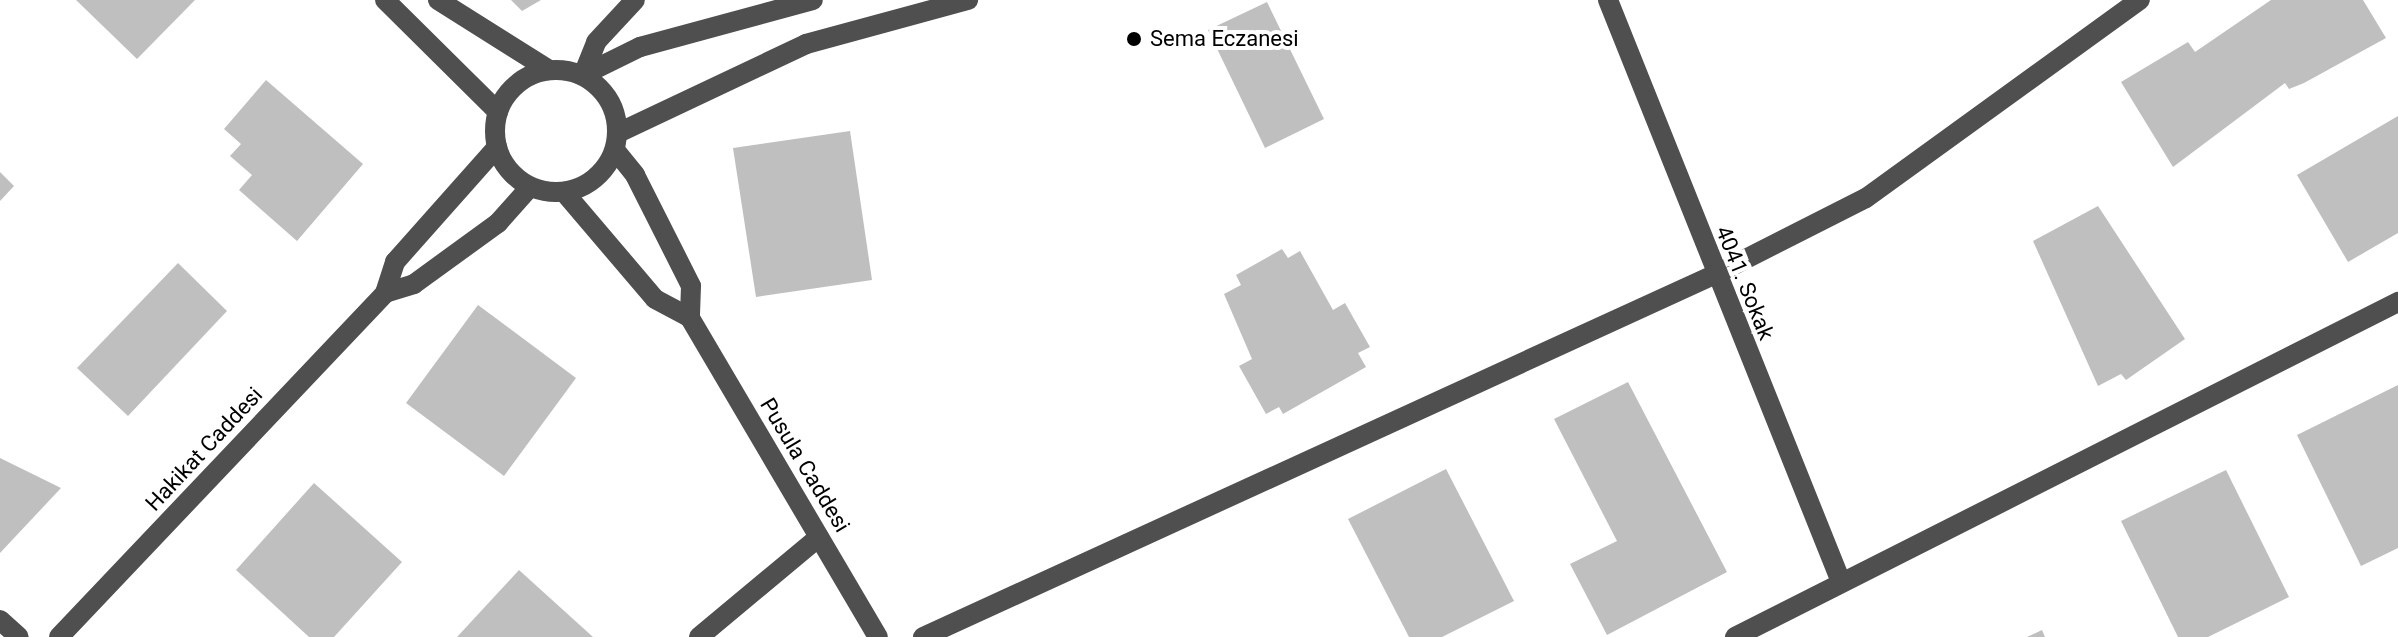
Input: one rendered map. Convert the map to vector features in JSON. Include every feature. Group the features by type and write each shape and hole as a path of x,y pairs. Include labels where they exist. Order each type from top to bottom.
{"street":[{"path":"385,0 498,112"},
{"path":"438,0 549,70 583,75 609,99 616,141"},
{"path":"583,75 596,42 635,0"},
{"path":"583,75 640,47 813,0"},
{"path":"549,70 517,83 498,112 497,147 530,187 564,192 596,179 616,141 806,44 968,0"},
{"name":"4041. Sokak","path":"1608,0 1841,582"},
{"path":"923,637 1716,274 1866,198 2140,0"},
{"name":"Pusula Caddesi","path":"616,141 691,286 690,318 878,637"},
{"name":"Hakikat Caddesi","path":"59,637 385,293 395,262 497,147"},
{"name":"Hakikat Caddesi","path":"385,293 414,284 498,223 530,187"},
{"path":"564,192 655,299 690,318"},
{"path":"1735,637 2398,302"},
{"path":"699,637 819,537"},
{"path":"0,620 19,637"}],"building":[{"path":"76,0 195,0 137,59"},
{"path":"511,0 541,0 522,11"},
{"path":"2271,0 2363,0 2386,38 2304,83 2289,89 2285,83 2173,167 2121,82 2188,42 2195,52"},
{"path":"1267,2 1324,119 1265,148 1208,30"},
{"path":"266,80 363,164 297,241 239,190 252,175 230,156 241,144 224,129"},
{"path":"2398,116 2398,233 2348,262 2297,175"},
{"path":"850,131 872,280 756,297 733,148"},
{"path":"0,172 14,186 0,201"},
{"path":"2098,206 2185,339 2126,380 2121,374 2098,386 2033,241"},
{"path":"1282,249 1288,258 1300,251 1333,310 1345,303 1370,347 1358,353 1366,367 1283,414 1279,407 1266,414 1239,366 1252,359 1224,294 1241,285 1236,275"},
{"path":"178,263 227,311 128,416 77,368"},
{"path":"478,305 576,378 504,476 406,403"},
{"path":"1628,382 1727,572 1607,635 1570,564 1617,541 1554,419"},
{"path":"2398,385 2398,548 2361,566 2297,435"},
{"path":"0,458 61,488 0,553"},
{"path":"1446,469 1514,601 1442,637 1409,637 1348,519"},
{"path":"2226,470 2289,597 2208,637 2178,637 2121,521"},
{"path":"314,483 402,562 334,637 309,637 236,570"},
{"path":"519,570 593,637 457,637"},
{"path":"2042,630 2045,637 2027,637"}],"place":[{"name":"Sema Eczanesi","path":"1134,39"}]}
